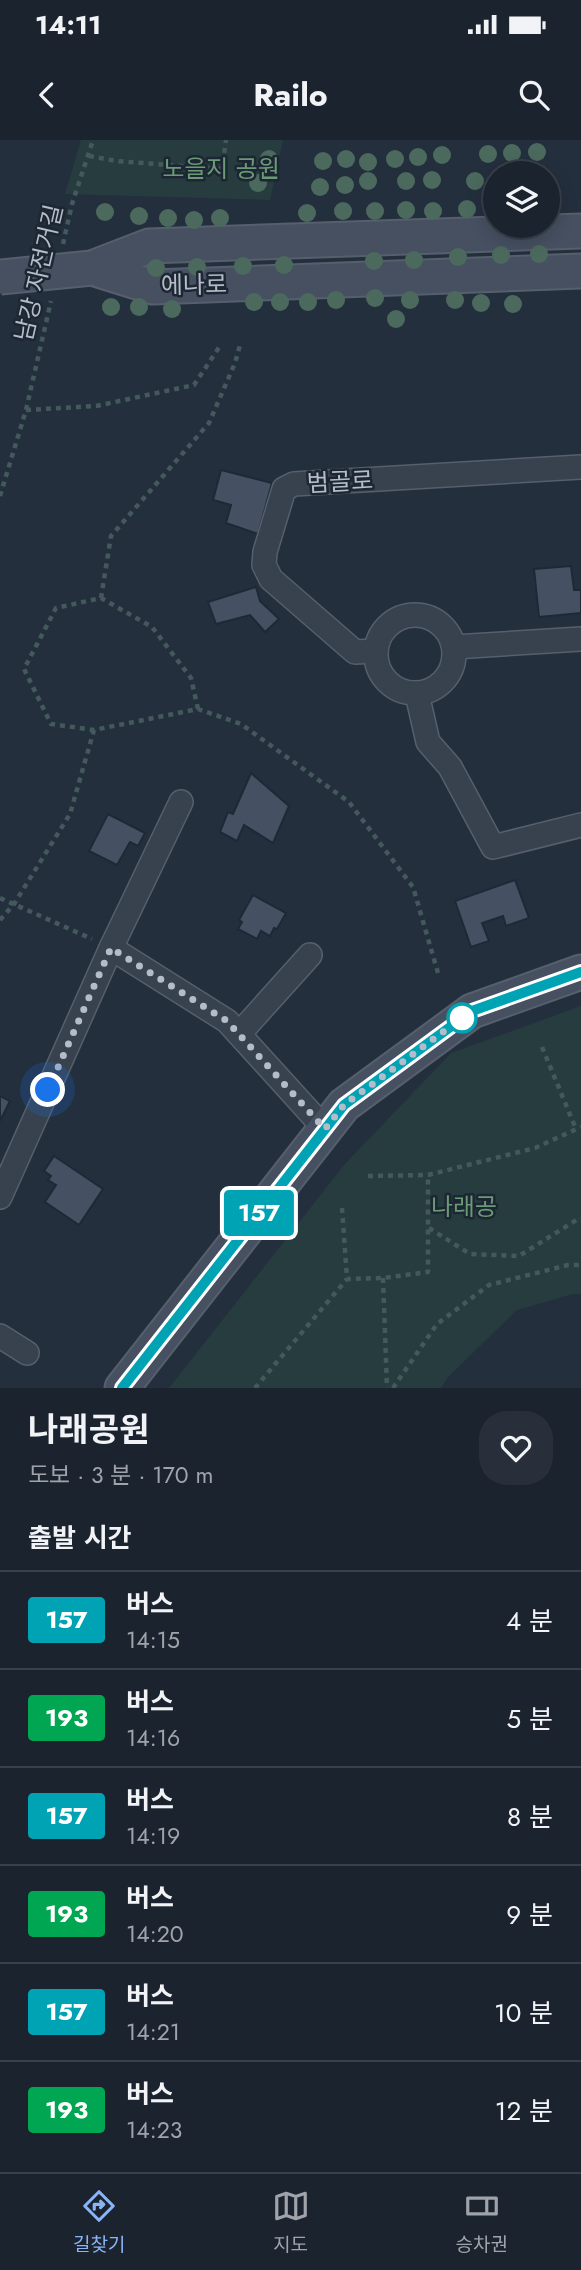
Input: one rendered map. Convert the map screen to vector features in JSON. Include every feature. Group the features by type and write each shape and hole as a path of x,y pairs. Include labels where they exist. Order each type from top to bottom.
{"street":[{"name":"에나로","path":"92,268 149,246 581,230"},
{"name":"에나로","path":"92,268 153,287 581,271"},
{"path":"0,277 92,268"},
{"name":"범골로","path":"376,651 355,652 271,579 264,565 265,552 284,489 294,484 581,467"},
{"path":"407,616 431,618 442,625 454,646 450,673 442,684 430,691 417,694 391,686 382,677 377,664 379,639 386,628 407,616"},
{"path":"454,646 581,639"},
{"path":"417,694 428,743 450,767 493,847 581,825"},
{"path":"0,1197 111,948 181,802"},
{"path":"111,948 227,1021 325,1129"},
{"path":"239,1034 310,955"},
{"path":"122,1388 344,1105 472,1011 581,972"},
{"path":"0,1336 27,1353"}],"path":[{"name":"남강 자전거길","path":"61,256 72,205 93,140"},
{"path":"89,156 116,161 222,169 226,140"},
{"name":"남강 자전거길","path":"0,496 26,410 52,294"},
{"path":"101,598 111,536 209,423 240,345"},
{"path":"26,410 96,406 194,386 220,346"},
{"path":"198,709 191,678 152,627 101,598 56,608 24,669 51,724 94,730 198,709 241,724 349,802 413,887 438,973"},
{"path":"0,920 14,904 70,814 94,730"},
{"path":"0,898 111,948"},
{"path":"368,1176 428,1175 536,1148 578,1128 542,1047"},
{"path":"347,1279 383,1278 428,1272 428,1175"},
{"path":"255,1388 347,1279 342,1208"},
{"path":"428,1227 470,1254 519,1256 580,1218"},
{"path":"393,1388 437,1324 489,1284 568,1265 581,1265"},
{"path":"383,1278 387,1388"}],"green space":[{"name":"노을지 공원","path":"81,140 283,140 270,200 65,194"},
{"name":"나래공","path":"581,1006 581,1294 517,1310 449,1376 441,1388 169,1388 344,1165 451,1053"}],"building":[{"path":"221,470 272,483 258,534 226,523 231,505 213,500"},
{"path":"571,566 574,590 581,590 581,613 539,617 534,569"},
{"path":"256,587 260,601 279,619 265,632 250,615 216,624 208,602"},
{"path":"251,773 289,806 273,843 244,825 237,841 220,832 228,812 233,814"},
{"path":"108,814 145,833 138,846 130,842 117,865 89,851"},
{"path":"515,880 529,918 506,926 503,916 482,923 489,941 471,947 455,901"},
{"path":"253,895 286,913 270,936 261,931 257,939 238,929 242,922 239,920"},
{"path":"0,1096 10,1101 0,1121"},
{"path":"54,1156 103,1189 79,1225 45,1202 56,1185 48,1180 51,1176 44,1171"}],"bus line":[{"name":"157","path":"122,1388 344,1105 472,1011 581,972"}],"route":[{"path":"48,1090 111,948 227,1021 325,1129 344,1105 462,1018"}]}
